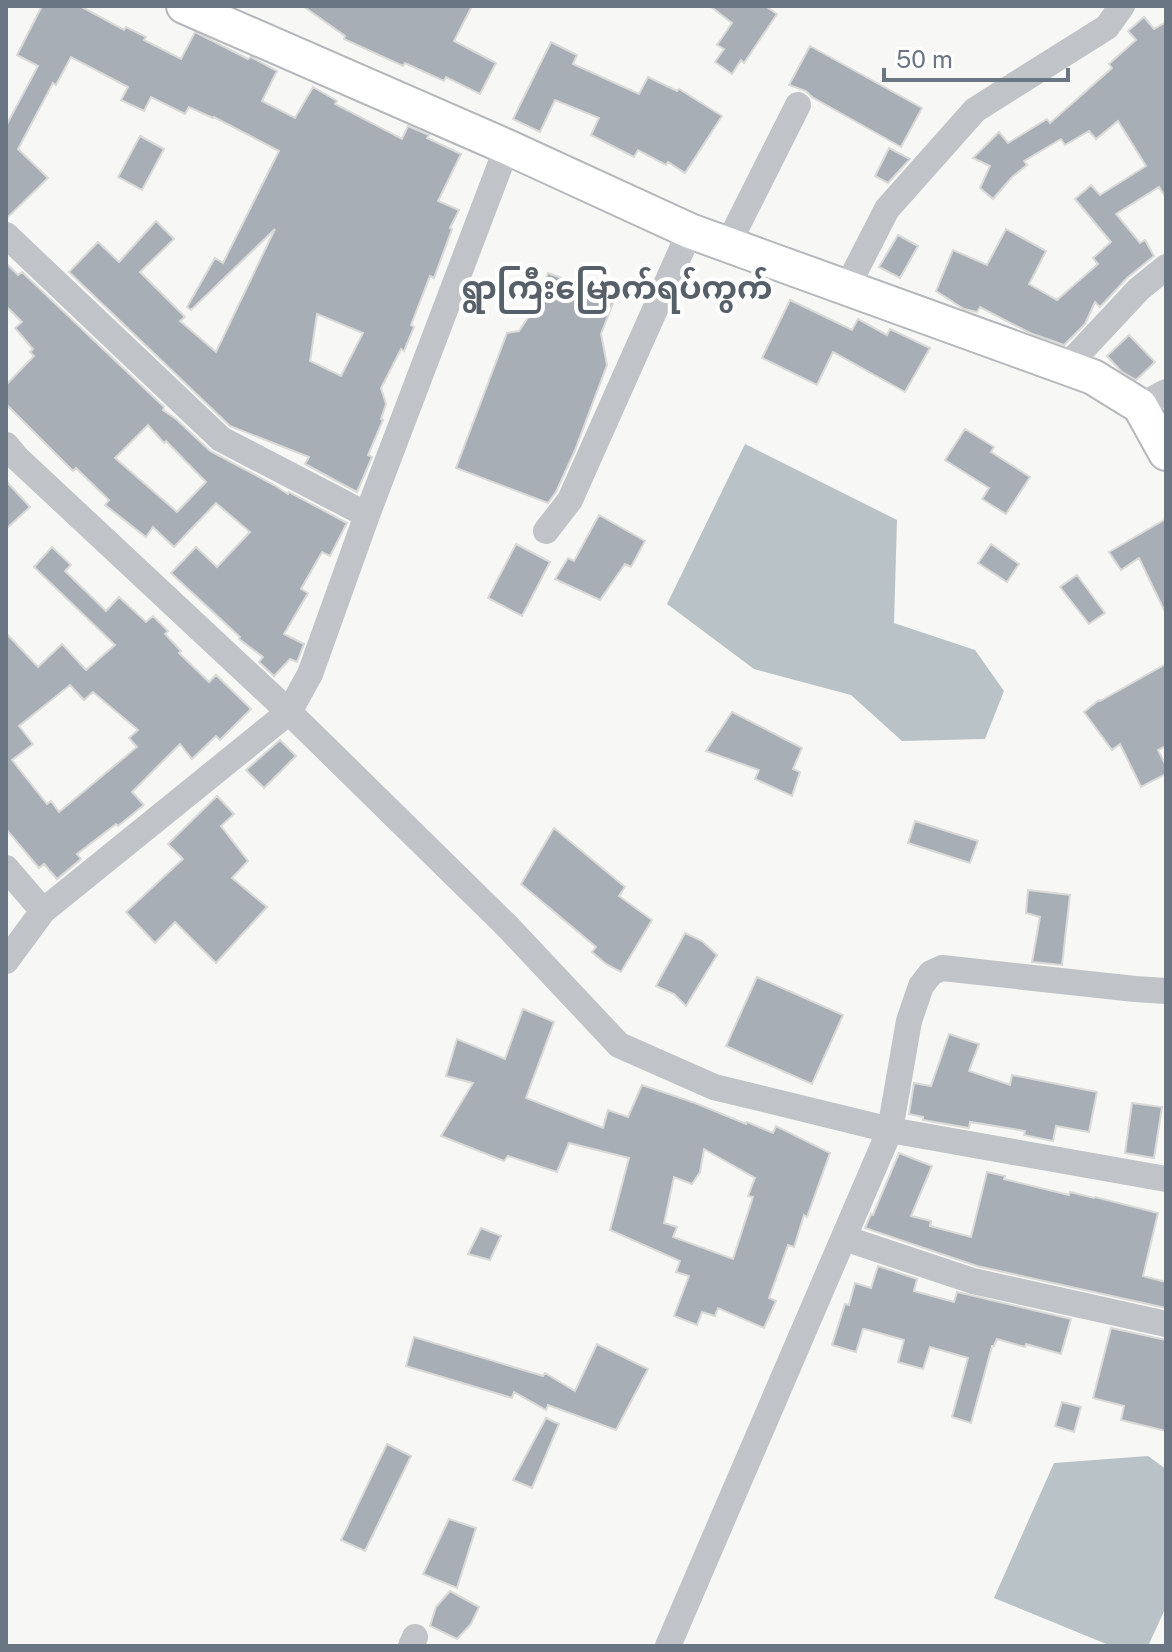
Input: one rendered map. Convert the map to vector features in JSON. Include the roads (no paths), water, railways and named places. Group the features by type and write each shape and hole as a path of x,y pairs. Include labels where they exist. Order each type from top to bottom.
{"main road":[{"path":"184,6 690,231 1153,399 1166,453"}],"street":[{"path":"847,287 887,209 975,110 1107,27 1122,6"},
{"path":"728,244 798,105"},
{"path":"6,961 43,911 289,712 310,674 507,147"},
{"path":"546,531 570,500 690,231"},
{"path":"6,235 221,439 367,515"},
{"path":"1066,367 1139,289 1166,267"},
{"path":"6,445 289,712 507,926 619,1045 714,1087 890,1130 1166,1179"},
{"path":"6,868 43,911"},
{"path":"668,1646 890,1130 909,1021 921,986 931,973 942,968 1166,991"},
{"path":"844,1238 973,1281 1166,1324"}],"district":[{"name":"ရွာကြီးမြောက်ရပ်ကွက်","path":"617,287"}]}
